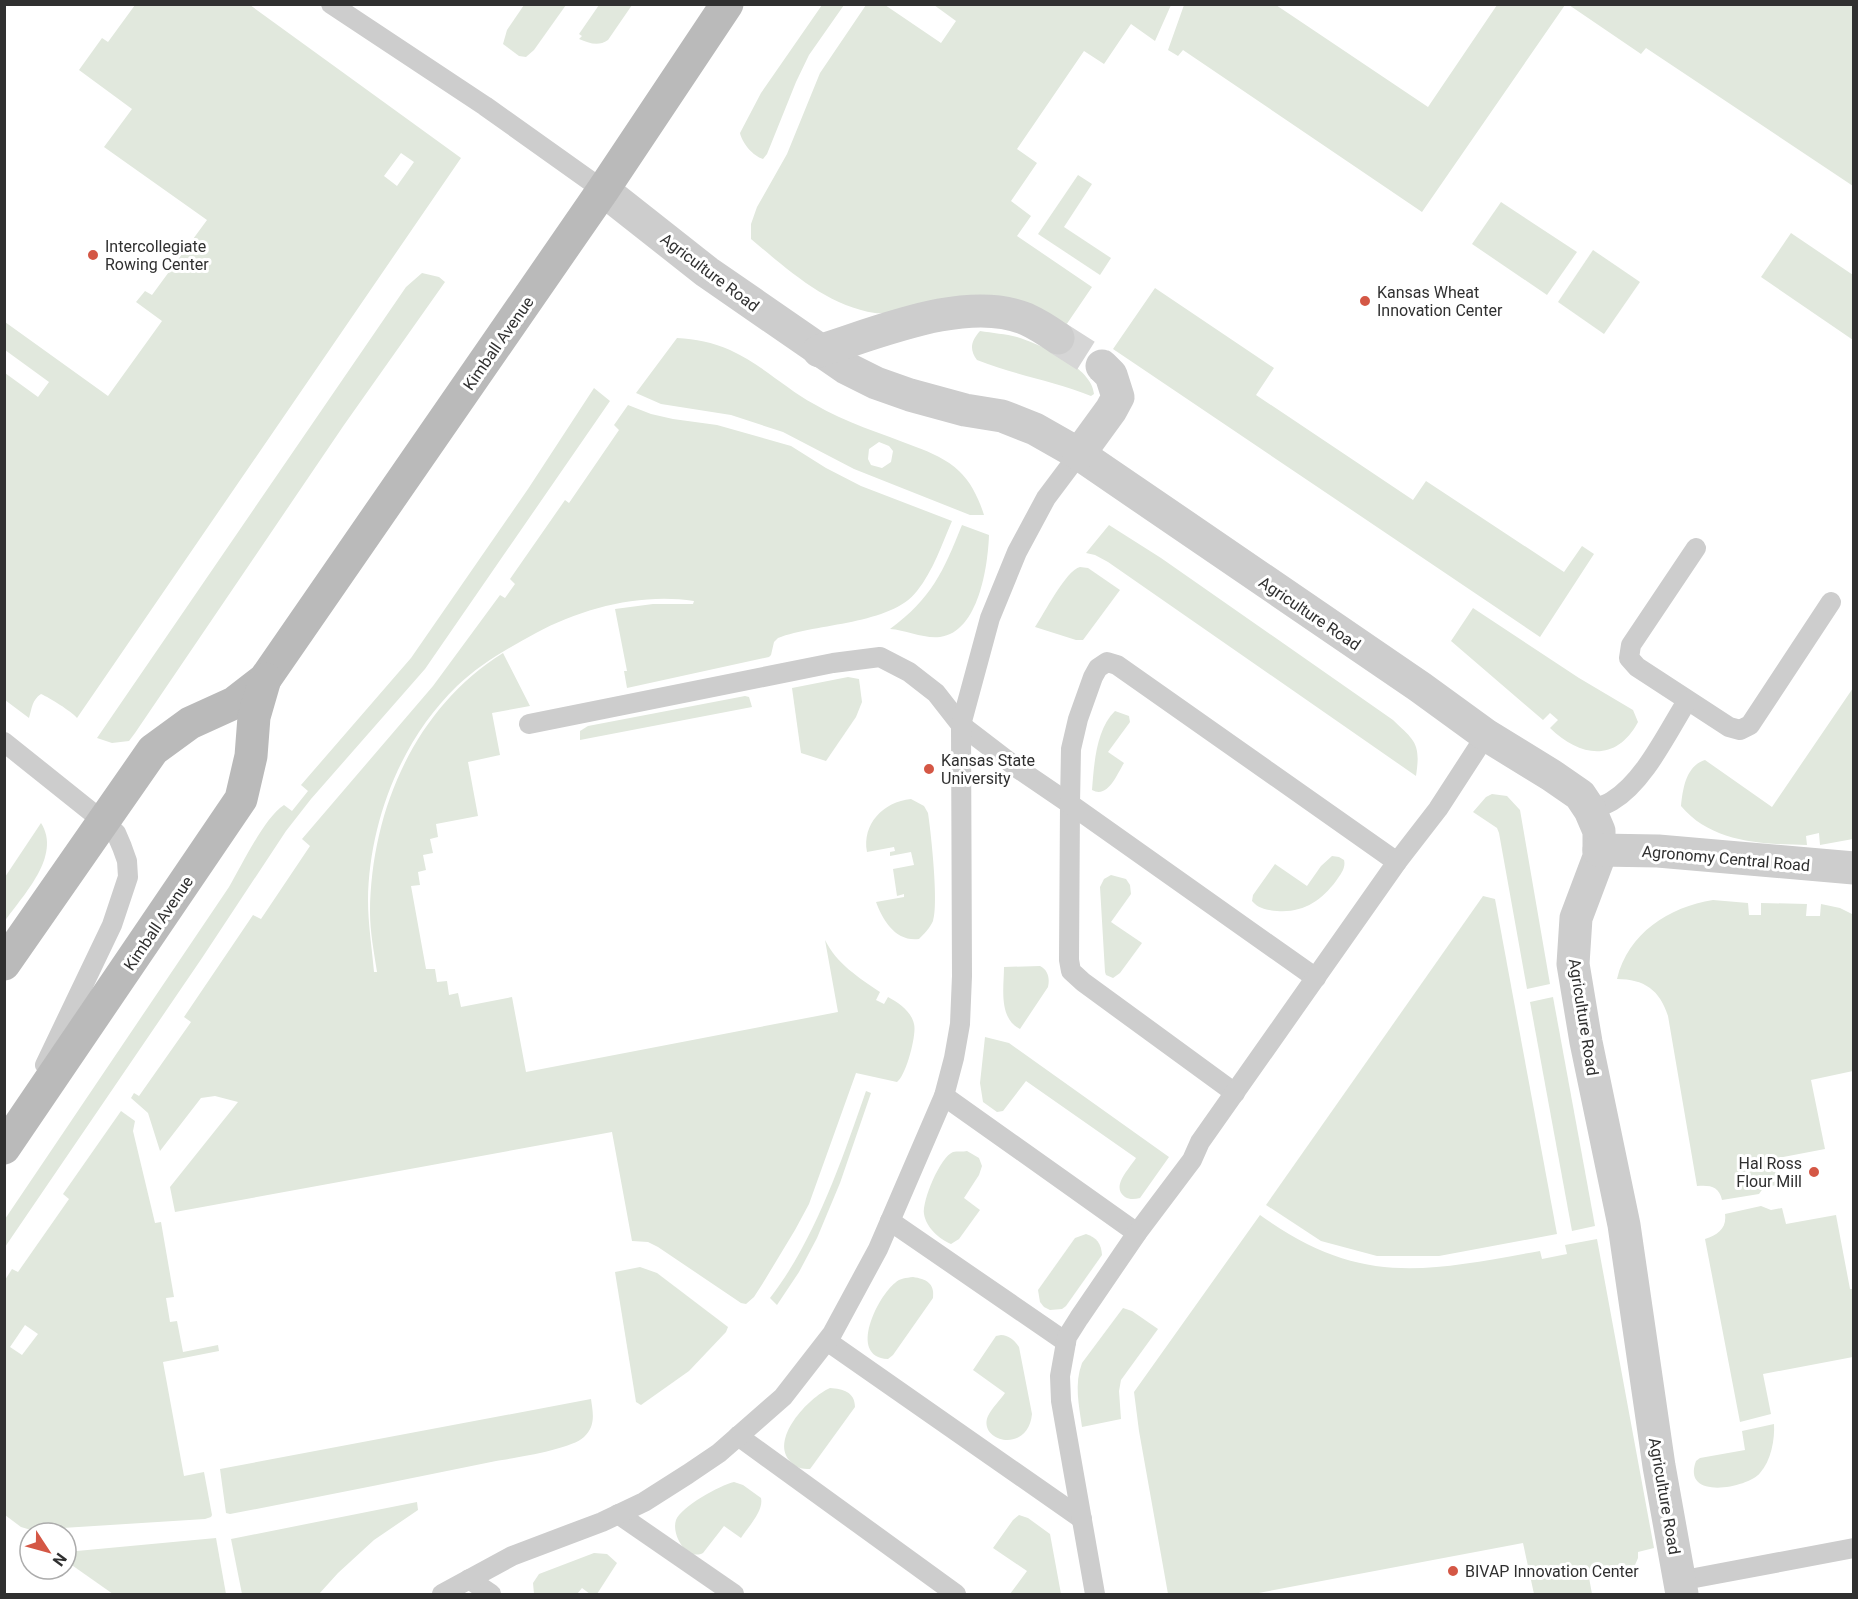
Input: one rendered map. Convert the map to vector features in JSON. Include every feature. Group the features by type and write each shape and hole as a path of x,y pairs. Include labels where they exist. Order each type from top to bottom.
{"main road":[{"name":"Kimball Avenue","path":"4,964 153,750 190,723 234,703 265,679 603,190 727,4"},
{"name":"Kimball Avenue","path":"5,1147 241,799 251,756 254,717 265,679"}],"street":[{"name":"Agriculture Road","path":"603,190 707,272 846,368 910,395 965,410 1002,416 1035,429 1079,454 1420,687 1486,735 1580,795 1590,810 1599,831 1599,857 1576,918 1573,964 1586,1042 1624,1226 1659,1466 1680,1588"},
{"path":"819,351 947,312 1005,313 1026,319 1058,338"},
{"path":"1079,454 1118,397 1111,375 1102,366"},
{"name":"Agronomy Central Road","path":"1599,850 1658,851 1854,867"}],"lane":[{"path":"331,4 485,106 603,190"},
{"path":"442,1594 512,1556 603,1522 644,1502 719,1452 783,1397 827,1341 855,1293 890,1221 944,1096 954,1058 960,1024 962,976 961,724 990,618 1017,552 1046,498 1079,454"},
{"path":"1696,548 1630,645 1629,658 1637,668 1729,727 1740,730 1750,724 1830,602"},
{"path":"528,724 833,663 880,657 909,672 936,693 961,724 1020,770 1316,978"},
{"path":"1235,1093 1071,971 1069,960 1071,749 1078,719 1098,668 1107,662 1117,665 1397,862"},
{"path":"1590,810 1610,803 1625,792 1643,770 1687,701"},
{"path":"1095,1594 1061,1401 1060,1376 1066,1342 1079,1318 1137,1233 1192,1160 1200,1142 1397,862 1438,809 1486,735"},
{"path":"4,742 116,833 127,861 128,877 122,899 93,966 5,1147"},
{"path":"944,1096 1137,1233"},
{"path":"890,1221 1066,1342"},
{"path":"827,1341 1082,1519"},
{"path":"738,1436 957,1594"},
{"path":"618,1514 734,1594"},
{"path":"1680,1588 1854,1548"},
{"path":"469,1579 491,1594"}],"shaded area":[{"path":"135,5 250,5 461,158 77,718 41,694 34,702 29,718 5,700 5,373 38,397 49,382 5,350 5,322 108,396 162,321 136,302 145,291 152,295 207,220 104,147 132,109 79,70 102,38 108,42","holes":["401,153 414,162 397,186 384,176"]},
{"path":"524,5 566,5 534,50 526,57 519,56 503,44 507,30"},
{"path":"599,5 632,5 608,40 597,44 579,39 582,36 579,34"},
{"path":"822,5 844,5 809,55 763,159 749,149 740,133 761,93"},
{"path":"866,5 885,5 941,43 956,21 934,5 1171,5 1155,41 1131,24 1104,64 1084,51 1017,149 1037,163 1011,201 1031,216 1017,236 1092,287 1062,331 899,312 875,313 857,309 840,303 808,285 751,239 751,224 757,207 787,154 820,73"},
{"path":"1184,5 1276,5 1428,107 1497,5 1565,5 1422,212 1183,50 1178,56 1168,50"},
{"path":"1569,5 1853,5 1853,186 1646,48 1641,54"},
{"path":"1078,175 1092,184 1064,227 1111,258 1100,275 1038,234"},
{"path":"1501,202 1577,252 1547,295 1472,244"},
{"path":"1791,233 1853,275 1853,340 1761,277"},
{"path":"1593,250 1640,282 1604,334 1558,302"},
{"path":"422,273 439,277 445,282 344,425 135,733 129,741 112,743 97,738 406,287"},
{"path":"1155,288 1274,368 1256,395 1413,500 1426,481 1564,572 1582,546 1594,554 1540,637 1113,349"},
{"path":"980,331 1017,337 1064,358 1085,375 1094,394 1091,396 977,360 972,345"},
{"path":"677,338 717,345 752,362 803,398 826,411 927,451 955,467 967,480 984,515 970,515 854,469 783,432 731,415 661,404 636,393","holes":["879,442 889,446 893,451 891,462 882,468 871,465 868,459 869,449"]},
{"path":"594,388 610,401 425,669 311,799 286,831 5,1247 5,1219 229,887 261,831 276,811 284,805 292,811 308,791 301,785 411,658 528,489"},
{"path":"628,405 651,414 717,425 791,446 861,486 952,521 928,575 917,591 905,602 890,611 872,617 778,638 774,642 769,657 627,688 624,671 627,671 615,609 653,604 693,604 694,601 653,599 612,605 573,616 526,639 495,657 475,671 457,686 420,731 404,757 382,812 374,841 368,900 374,972 377,972 371,934 372,874 389,800 404,765 423,732 445,702 472,676 503,653 530,706 492,713 500,755 468,762 478,816 436,824 438,837 430,839 433,853 423,855 426,870 418,872 420,885 411,886 426,969 435,969 437,982 447,981 449,995 458,993 461,1007 512,997 526,1072 838,1012 825,940 842,963 880,992 876,1000 884,1004 888,997 910,1015 915,1029 904,1072 897,1082 856,1073 809,1204 763,1283 754,1297 746,1304 741,1303 658,1247 648,1242 632,1241 612,1132 175,1212 170,1187 238,1102 215,1096 201,1098 160,1151 148,1113 131,1098 134,1093 139,1096 191,1022 184,1017 253,915 261,919 310,846 302,839 433,686 500,595 505,598 515,584 510,579 565,500 569,503 619,430 614,425"},
{"path":"962,525 989,535 979,595 964,623 953,632 940,637 928,637 890,629 916,606 935,583"},
{"path":"1109,525 1161,558 1393,720 1415,744 1418,756 1416,776 1108,562 1086,553"},
{"path":"1080,567 1088,568 1120,590 1083,640 1076,640 1035,627 1068,576"},
{"path":"1473,608 1579,678 1633,710 1638,722 1629,735 1608,750 1597,751 1585,750 1561,738 1550,728 1558,720 1550,713 1543,720 1451,641"},
{"path":"848,677 859,679 862,702 856,717 826,761 801,753 792,688"},
{"path":"1853,688 1853,839 1820,845 1819,833 1806,836 1807,845 1773,844 1739,839 1707,828 1681,806 1684,785 1690,772 1705,760 1772,807"},
{"path":"749,697 752,707 580,740 580,731 588,726"},
{"path":"1115,711 1129,716 1130,722 1108,752 1124,763 1111,784 1098,792 1092,790 1097,748 1104,727"},
{"path":"1492,794 1507,796 1520,810 1550,984 1527,989 1499,833 1497,828 1473,812 1486,797"},
{"path":"911,799 924,806 928,813 935,885 933,921 919,939 904,937 891,929 876,902 904,897 904,894 897,896 893,869 914,865 911,852 890,856 890,852 895,851 894,847 867,852 866,842 871,824 883,810"},
{"path":"41,823 46,836 47,849 44,862 38,875 5,921 5,877"},
{"path":"1332,856 1344,860 1343,871 1330,888 1311,904 1295,910 1277,911 1267,910 1252,901 1253,895 1275,864 1307,886 1321,866"},
{"path":"1111,875 1126,879 1130,885 1131,894 1111,922 1142,943 1120,973 1113,978 1105,972 1100,887 1104,879"},
{"path":"1483,896 1495,899 1557,1234 1439,1256 1377,1256 1321,1241 1266,1205"},
{"path":"1713,900 1748,903 1749,915 1761,915 1761,903 1807,904 1806,916 1820,916 1821,904 1840,908 1854,915 1853,1071 1811,1080 1825,1149 1773,1159 1778,1185 1764,1187 1759,1194 1722,1200 1719,1192 1713,1187 1697,1186 1665,1007 1650,988 1635,981 1617,979 1630,948 1653,925 1681,909"},
{"path":"1040,966 1048,975 1048,987 1020,1029 1013,1024 1005,1010 1004,967"},
{"path":"1553,997 1595,1226 1572,1231 1530,1002"},
{"path":"985,1037 1009,1043 1169,1157 1140,1198 1125,1197 1120,1188 1120,1183 1136,1158 1026,1081 1003,1111 997,1112 983,1102 980,1083"},
{"path":"866,1091 871,1093 840,1183 817,1238 799,1272 777,1305 770,1298 801,1251 814,1225 837,1172"},
{"path":"121,1111 135,1121 133,1131 155,1223 161,1222 174,1297 166,1298 170,1322 177,1321 183,1352 218,1345 219,1351 163,1362 184,1476 204,1472 211,1517 78,1527 78,1521 18,1521 18,1525 5,1515 5,1280 12,1269 18,1272 69,1199 63,1194","holes":["25,1325 38,1334 22,1355 10,1347"]},
{"path":"967,1151 979,1158 982,1166 964,1198 980,1210 959,1239 951,1244 930,1228 925,1219 924,1208 933,1180 943,1162 953,1152"},
{"path":"1761,1206 1771,1210 1782,1208 1786,1224 1836,1215 1850,1289 1853,1289 1853,1357 1763,1374 1771,1414 1740,1422 1705,1239 1721,1230 1725,1223 1725,1214"},
{"path":"1260,1215 1296,1238 1330,1254 1363,1264 1396,1268 1428,1268 1463,1264 1540,1251 1542,1259 1567,1254 1565,1245 1597,1239 1654,1548 1638,1552 1635,1565 1588,1572 1592,1594 1534,1594 1523,1543 1253,1594 1168,1594 1134,1392"},
{"path":"1086,1234 1098,1242 1102,1255 1066,1306 1062,1309 1050,1310 1044,1307 1040,1302 1038,1290 1075,1238"},
{"path":"640,1267 657,1273 728,1327 726,1332 689,1371 641,1405 636,1402 615,1272"},
{"path":"913,1277 922,1279 931,1285 933,1298 893,1355 888,1359 876,1356 869,1348 868,1338 875,1312 881,1300 895,1283 901,1279"},
{"path":"1123,1308 1132,1311 1158,1329 1121,1380 1119,1391 1121,1419 1082,1427 1078,1387 1082,1363"},
{"path":"1001,1335 1012,1339 1019,1347 1032,1414 1029,1427 1022,1435 1004,1440 990,1432 987,1425 988,1416 1005,1393 973,1370 996,1336"},
{"path":"830,1388 839,1389 851,1395 855,1407 810,1469 798,1467 786,1454 784,1443 788,1432 802,1410"},
{"path":"591,1399 593,1419 588,1433 578,1441 556,1449 226,1513 220,1469"},
{"path":"1774,1424 1770,1456 1760,1473 1743,1483 1718,1488 1698,1482 1694,1474 1696,1461 1700,1458 1745,1450 1742,1431"},
{"path":"734,1482 743,1485 761,1498 760,1508 751,1524 741,1538 724,1526 703,1553 691,1553 686,1550 676,1533 676,1520 679,1515 702,1497"},
{"path":"417,1502 418,1510 374,1540 319,1594 242,1594 231,1539"},
{"path":"1019,1515 1028,1518 1050,1534 1061,1594 1010,1594 1027,1571 993,1548"},
{"path":"216,1538 226,1594 113,1594 78,1569 78,1551"},
{"path":"594,1553 607,1554 617,1563 597,1594 590,1594 582,1588 577,1594 534,1594 533,1583 539,1574"}],"tunnel":[{"path":"1058,338 1102,366"}],"place":[{"name":"Intercollegiate Rowing Center","path":"93,255"},
{"name":"Kansas Wheat Innovation Center","path":"1365,301"},
{"name":"Kansas State University","path":"929,769"},
{"name":"Hal Ross Flour Mill","path":"1814,1172"},
{"name":"BIVAP Innovation Center","path":"1453,1571"}]}
